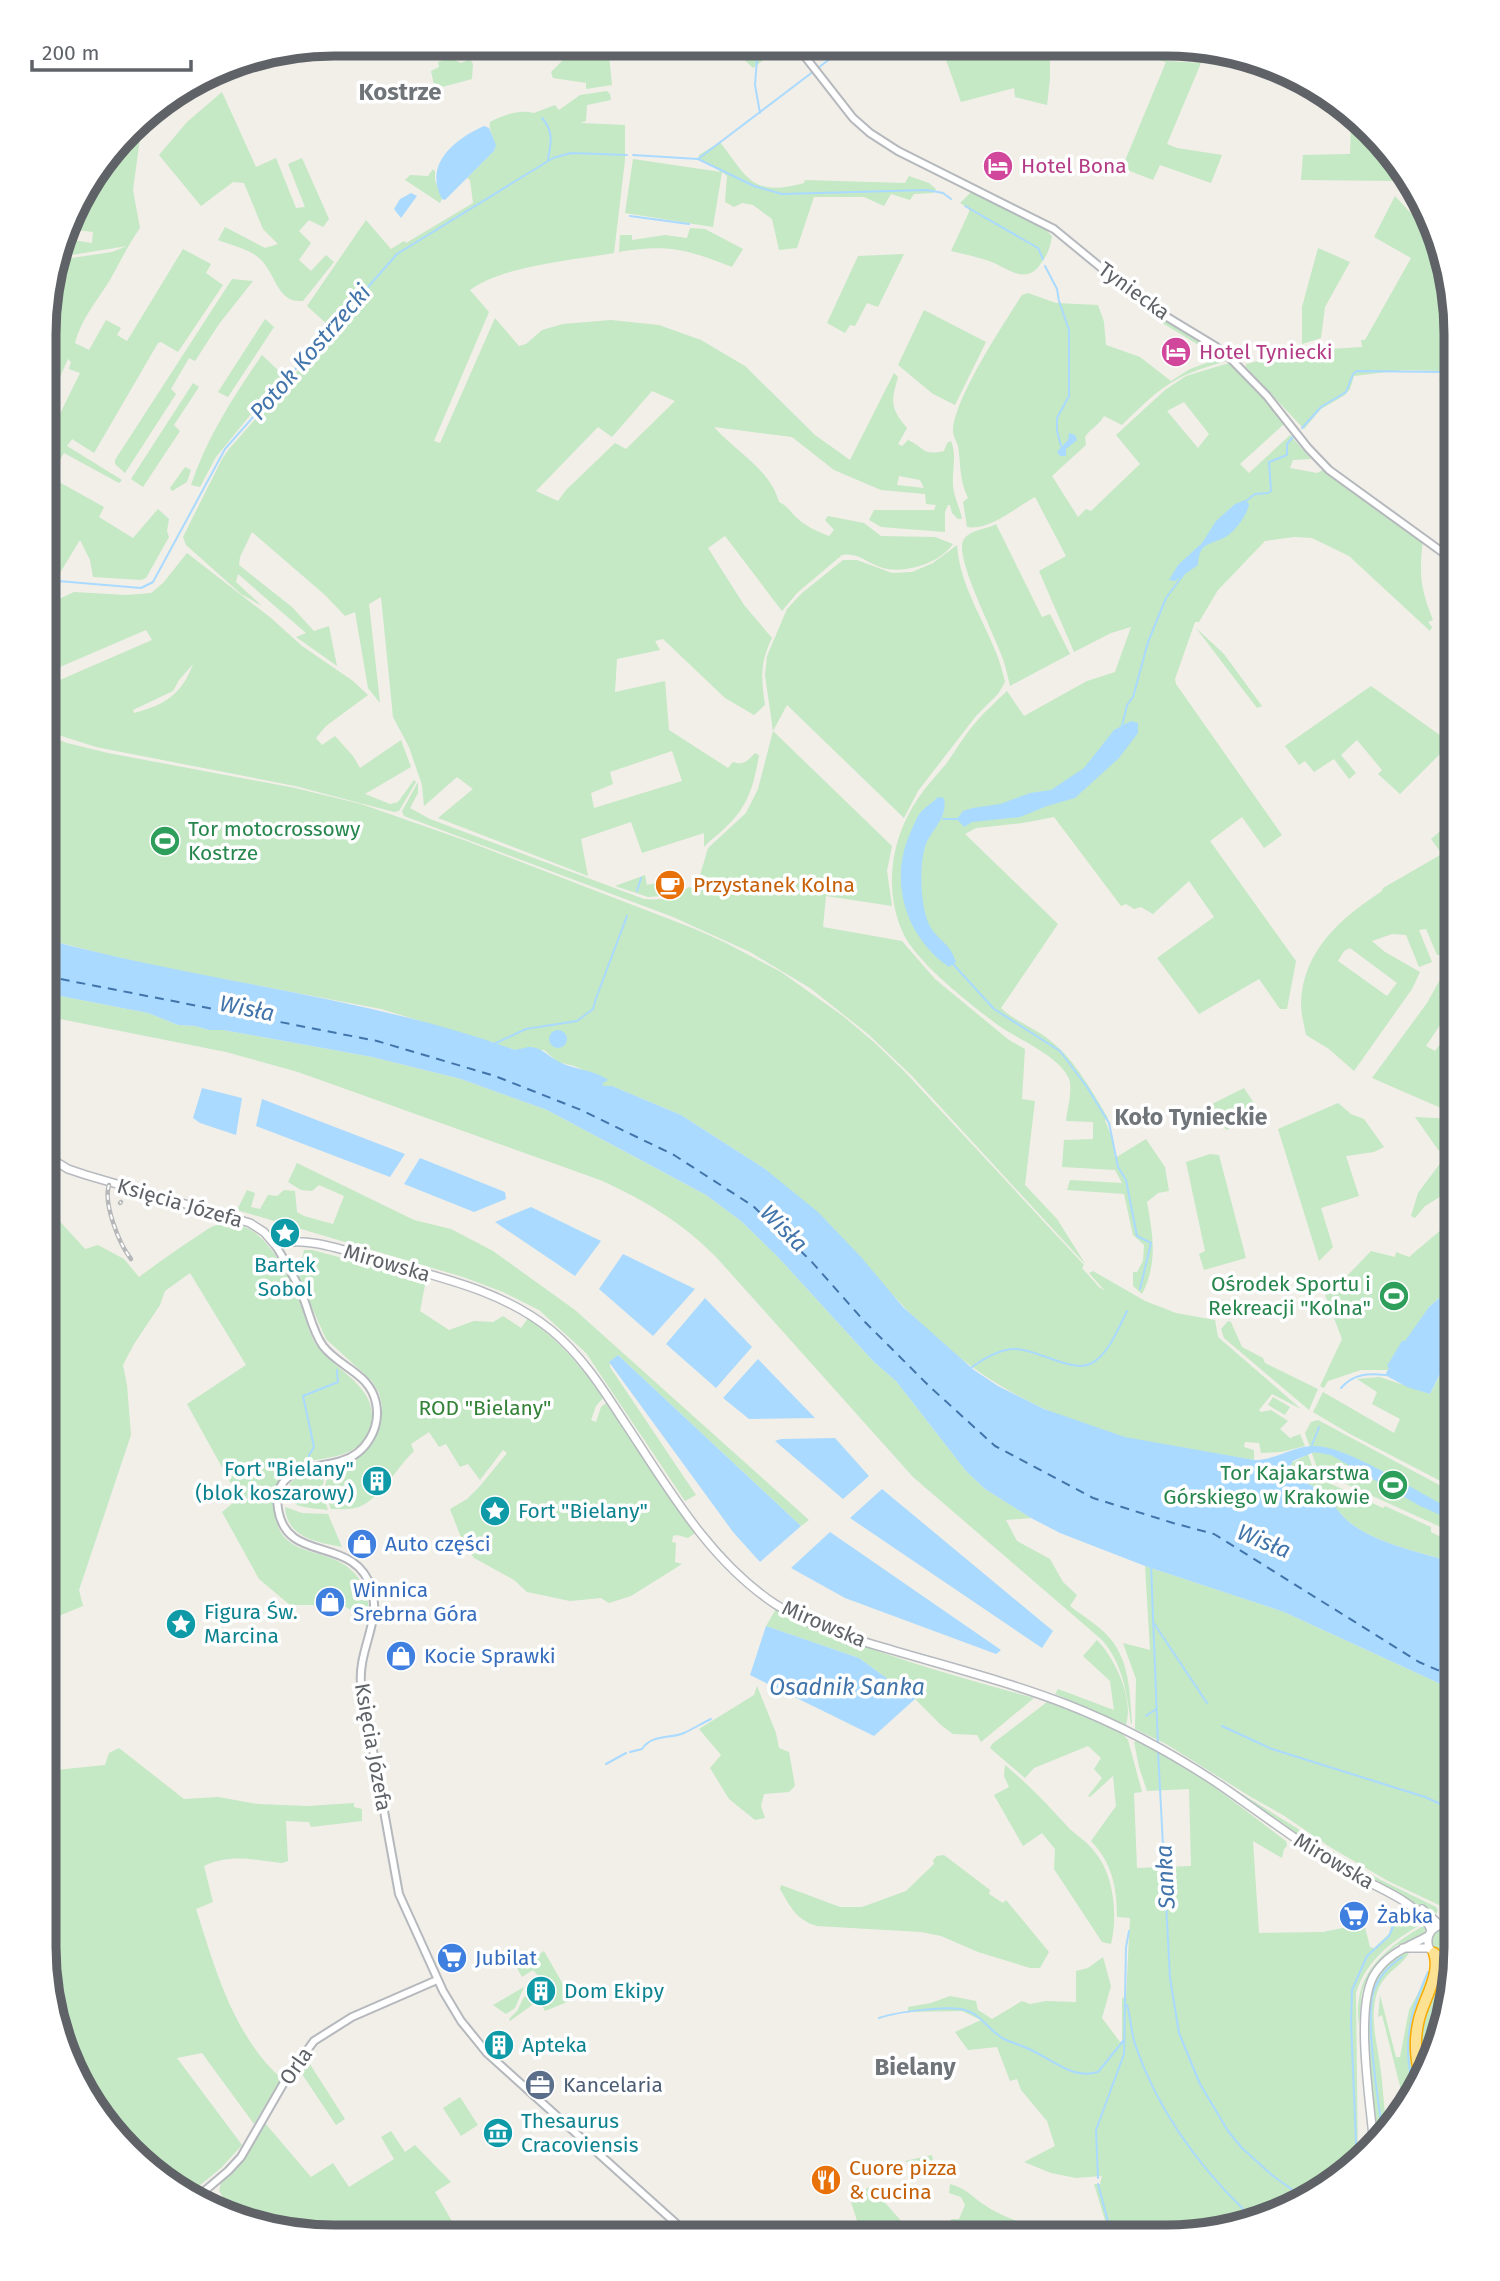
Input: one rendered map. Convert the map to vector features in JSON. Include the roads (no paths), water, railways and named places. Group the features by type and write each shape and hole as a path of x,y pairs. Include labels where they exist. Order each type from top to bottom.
{"highway":[{"path":"1418,2065 1416,2035 1436,1963 1431,1951"},
{"path":"1431,1984 1443,1965"}],"main road":[{"name":"Księcia Józefa","path":"56,1162 86,1175 250,1223 264,1232 276,1246"},
{"name":"Mirowska","path":"276,1246 287,1242 328,1246 456,1282 509,1302 548,1328 577,1355 704,1537 745,1583 764,1597 785,1611 846,1637 1048,1697 1135,1735 1219,1784 1350,1874 1427,1912 1444,1926"},
{"name":"Mirowska","path":"1415,1907 1425,1916 1429,1933"},
{"path":"1373,2133 1364,2026 1365,1996 1376,1971 1385,1961 1440,1925"},
{"path":"1429,1933 1431,1951"},
{"path":"1403,1948 1444,1952"}],"street":[{"name":"Tyniecka","path":"804,56 858,123 880,141 1055,230 1144,303 1224,352 1267,396 1329,470 1444,553"},
{"name":"Księcia Józefa","path":"276,1246 302,1293 322,1344 336,1359 363,1378 372,1390 376,1404 374,1430 365,1446 349,1459 296,1472 284,1483 278,1507 283,1524 294,1538 306,1545 352,1560 362,1570 373,1593 374,1617 360,1663 361,1684 399,1894 437,1980 461,2021 494,2061 678,2225"},
{"name":"Orla","path":"203,2192 241,2157 286,2079 314,2041 352,2017 437,1980"}],"water":[{"path":"484,126 489,128 496,145 494,151 445,200 442,199 436,175 439,164 453,146"},
{"path":"411,193 417,196 401,218 394,209 400,199"},
{"path":"1069,433 1075,435 1077,440 1066,449 1066,456 1060,456 1057,452 1068,440"},
{"path":"1245,500 1249,504 1248,508 1234,530 1206,545 1198,565 1175,581 1169,580 1178,565 1202,543 1216,521 1235,504"},
{"path":"1131,721 1138,723 1138,733 1119,758 1075,798 1020,817 972,822 964,827 957,819 963,811 1051,790 1084,768 1114,730"},
{"path":"938,797 944,798 944,812 925,847 922,888 927,920 951,951 956,962 949,967 922,941 906,909 902,891 903,854 909,836 921,812"},
{"name":"Wisła","path":"56,942 163,967 399,1015 515,1050 529,1047 538,1049 562,1063 602,1076 608,1080 603,1086 612,1086 681,1115 765,1169 818,1212 903,1307 974,1370 998,1386 1044,1409 1125,1437 1254,1460 1312,1446 1344,1453 1363,1461 1444,1505 1444,1517 1420,1506 1331,1455 1314,1452 1293,1461 1289,1469 1298,1479 1323,1493 1349,1522 1360,1530 1400,1547 1444,1560 1444,1685 1284,1612 1145,1566 1060,1533 985,1489 966,1471 896,1381 873,1361 777,1256 741,1221 706,1195 547,1110 461,1079 372,1057 223,1030 178,1025 148,1013 56,995"},
{"path":"554,1030 562,1030 567,1039 565,1046 554,1048 549,1043 549,1035"},
{"path":"202,1088 242,1098 236,1135 193,1118"},
{"path":"262,1099 405,1154 390,1177 256,1126"},
{"path":"420,1158 505,1192 506,1199 474,1212 404,1184"},
{"path":"531,1207 601,1241 575,1276 495,1222"},
{"path":"623,1254 695,1289 653,1336 599,1289"},
{"path":"1444,1294 1444,1371 1430,1394 1407,1387 1385,1375 1389,1368 1387,1366 1402,1341 1405,1341 1429,1307"},
{"path":"705,1298 752,1347 716,1388 666,1344"},
{"path":"618,1355 801,1526 760,1562 733,1532 609,1362"},
{"path":"758,1359 815,1418 749,1419 723,1398"},
{"path":"835,1438 869,1476 843,1499 775,1441"},
{"path":"882,1489 1053,1631 1042,1648 850,1518"},
{"path":"830,1532 1001,1650 996,1654 845,1598 791,1568"},
{"name":"Osadnik Sanka","path":"766,1626 859,1658 915,1699 874,1736 750,1675"}],"waterway":[{"path":"757,56 755,85 760,113"},
{"name":"Potok Kostrzecki","path":"818,68 834,56"},
{"name":"Potok Kostrzecki","path":"633,155 698,159 814,71"},
{"path":"542,118 550,132 548,159"},
{"name":"Potok Kostrzecki","path":"56,581 141,588 153,582 225,449 397,254 553,158 571,153 627,155"},
{"path":"698,159 754,186 782,194 927,190 943,193 951,199"},
{"path":"965,206 1038,248 1043,259"},
{"path":"630,216 689,224"},
{"path":"1045,266 1057,289 1069,330 1069,396 1057,418 1061,446"},
{"path":"1302,428 1321,407 1346,392 1353,374 1357,371 1444,372"},
{"path":"1246,501 1255,494 1271,491 1269,462 1287,455 1287,444 1293,437"},
{"path":"1122,726 1148,642 1166,598 1184,574"},
{"path":"943,819 958,819"},
{"path":"637,891 641,878"},
{"path":"598,993 627,916"},
{"path":"953,964 994,1009 1060,1051 1109,1123 1118,1167 1126,1180 1137,1236 1151,1243 1140,1289"},
{"path":"494,1044 526,1029 577,1021 593,1009 597,995"},
{"path":"972,1367 990,1356 1011,1349 1020,1349 1073,1365 1090,1364 1108,1348 1127,1311"},
{"path":"309,1461 314,1447 303,1396 338,1382 337,1370"},
{"path":"1341,1388 1361,1375 1385,1375"},
{"path":"1312,1445 1319,1427"},
{"name":"Sanka","path":"1151,1565 1158,1745"},
{"path":"1153,1622 1207,1703"},
{"path":"1146,1716 1156,1709"},
{"path":"630,1752 642,1749 656,1739 684,1733 711,1719"},
{"path":"1222,1726 1272,1749 1425,1797 1444,1806"},
{"name":"Sanka","path":"1158,1751 1170,1978 1179,2033 1200,2084 1228,2131 1242,2148 1273,2176 1296,2192"},
{"path":"606,1764 626,1753"},
{"path":"1356,2150 1352,1990 1367,1956 1389,1936 1394,1924"},
{"path":"1098,2178 1096,2130 1124,2054 1126,1947 1129,1931"},
{"path":"1381,2123 1373,2062 1371,2003 1379,1980 1389,1967 1402,1957"},
{"path":"1411,2077 1409,2031 1416,2002 1428,1972"},
{"path":"1127,2005 1136,2047 1167,2114 1210,2174 1244,2210"},
{"path":"879,2018 922,2010 965,2010 1004,2039 1071,2071 1089,2074 1098,2072 1124,2040"},
{"path":"1098,2184 1109,2225"}],"railway":[{"path":"109,1185 108,1202 113,1223 131,1259"}],"place":[{"name":"Hotel Bona","path":"998,166"},
{"name":"Hotel Tyniecki","path":"1176,352"},
{"name":"Tor motocrossowy Kostrze","path":"165,841"},
{"name":"Przystanek Kolna","path":"670,885"},
{"name":"Bartek Sobol","path":"285,1233"},
{"name":"Ośrodek Sportu i Rekreacji \"Kolna\"","path":"1394,1296"},
{"name":"Fort \"Bielany\" (blok koszarowy)","path":"377,1481"},
{"name":"Tor Kajakarstwa Górskiego w Krakowie","path":"1393,1485"},
{"name":"Fort \"Bielany\"","path":"495,1511"},
{"name":"Auto części","path":"362,1544"},
{"name":"Winnica Srebrna Góra","path":"330,1602"},
{"name":"Figura Św. Marcina","path":"181,1624"},
{"name":"Kocie Sprawki","path":"401,1656"},
{"name":"Żabka","path":"1354,1916"},
{"name":"Jubilat","path":"452,1958"},
{"name":"Dom Ekipy","path":"541,1991"},
{"name":"Apteka","path":"499,2045"},
{"name":"Kancelaria","path":"540,2085"},
{"name":"Thesaurus Cracoviensis","path":"498,2133"},
{"name":"Cuore pizza & cucina","path":"826,2180"}],"district":[{"name":"Kostrze","path":"400,92"},
{"name":"Koło Tynieckie","path":"1191,1117"},
{"name":"Bielany","path":"915,2067"}],"park label":[{"name":"ROD \"Bielany\"","path":"485,1408"}]}
